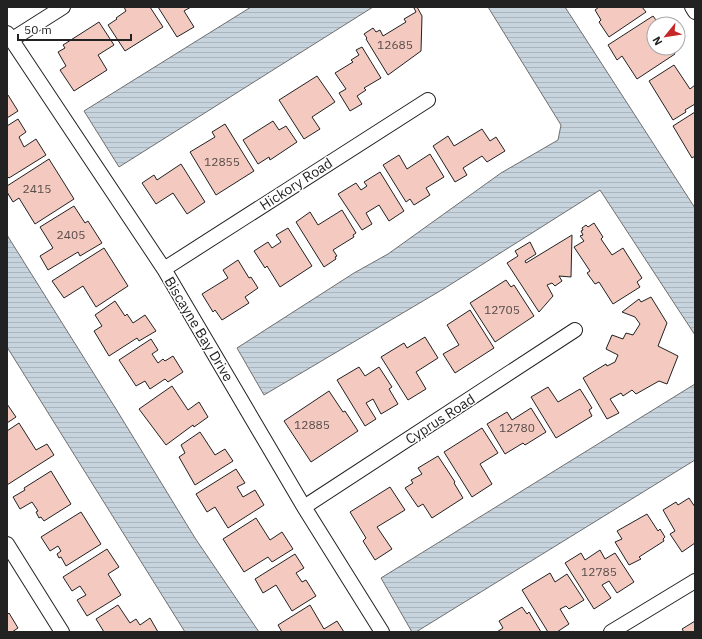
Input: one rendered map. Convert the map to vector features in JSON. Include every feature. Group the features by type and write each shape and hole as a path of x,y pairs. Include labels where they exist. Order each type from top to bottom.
{"street":[{"path":"9,37 63,7"},
{"path":"692,7 695,12"},
{"name":"Biscayne Bay Drive","path":"9,37 164,269 304,507 382,632"},
{"name":"Hickory Road","path":"164,269 428,100"},
{"name":"Cyprus Road","path":"304,507 575,330"},
{"path":"7,544 62,632"},
{"path":"612,632 695,581"}],"shaded area":[{"path":"251,7 373,7 119,167 84,111"},
{"path":"488,7 565,7 695,208 695,335 600,190 445,288 264,395 237,348 354,273 388,254 501,173 558,140 561,125"},
{"path":"7,235 195,538 259,632 185,632 7,347"},
{"path":"695,384 695,460 416,632 412,632 381,578"}],"building":[{"path":"124,7 150,7 163,27 125,51 108,25 126,11"},
{"path":"158,7 191,7 184,11 194,27 177,37"},
{"path":"417,7 422,16 421,51 388,75 364,34 373,28 376,32 380,30 383,36 406,22 404,19 416,12 414,8"},
{"path":"599,7 642,7 646,12 609,37 599,22 601,20 595,10"},
{"path":"646,21 646,56 672,56 637,79 622,56 617,60 608,45"},
{"path":"99,22 114,45 98,55 107,70 74,91 60,70 66,66 58,52 65,48 63,45"},
{"path":"362,47 381,78 364,88 366,90 357,96 362,104 350,111 339,93 346,89 335,73 353,62 351,60 359,55 356,50"},
{"path":"674,65 690,89 695,85 695,104 673,120 649,81"},
{"path":"317,76 335,102 312,117 320,129 304,139 279,100"},
{"path":"8,95 18,111 7,118 7,96"},
{"path":"695,112 695,156 692,158 673,126"},
{"path":"18,119 26,132 19,137 24,147 36,139 46,155 9,178 7,176 7,126"},
{"path":"273,121 279,130 286,126 297,142 270,160 269,157 258,164 243,140"},
{"path":"225,124 254,171 216,195 190,152 215,137 212,132"},
{"path":"482,129 490,141 496,137 505,151 487,162 482,156 463,168 467,175 455,182 433,146 448,136 454,146"},
{"path":"430,154 444,177 426,188 430,195 414,205 410,199 406,202 383,165 399,155 407,169"},
{"path":"49,159 74,199 35,224 19,198 13,202 7,192 7,186"},
{"path":"181,164 205,202 187,214 173,193 156,204 142,183 154,175 157,180"},
{"path":"380,172 404,211 389,221 379,205 366,213 372,224 362,230 338,194 356,183 361,190 367,186 364,182"},
{"path":"74,206 85,223 88,221 102,243 80,256 78,252 48,270 40,256 53,248 40,227"},
{"path":"342,210 356,233 353,235 354,237 333,250 337,256 335,257 336,259 324,267 296,222 310,212 318,225"},
{"path":"594,223 603,237 601,239 612,255 623,248 642,278 637,282 640,287 613,304 599,282 595,284 587,273 590,271 574,247 584,241 580,236 583,235 581,231 583,230 582,228 586,225 588,227"},
{"path":"288,228 312,266 280,287 267,266 265,268 254,251 268,242 272,248 281,242 276,235"},
{"path":"572,235 571,277 559,276 562,281 555,286 552,283 547,285 553,296 539,312 507,263 518,256 515,251 530,242 536,254 525,261 526,263"},
{"path":"104,248 128,286 96,307 83,286 64,298 52,281"},
{"path":"238,260 249,278 251,277 258,288 245,297 249,303 222,320 215,310 213,312 202,294 228,278 223,270"},
{"path":"506,280 511,287 514,285 534,316 495,342 470,303"},
{"path":"651,297 667,323 658,346 678,356 667,384 659,381 636,394 632,390 623,396 621,393 610,399 619,413 607,419 583,378 606,364 607,366 615,362 618,355 606,349 612,335 623,339 626,333 633,335 640,324 635,317 622,312 639,299 641,302"},
{"path":"115,301 125,316 127,314 133,323 145,315 156,331 139,341 137,338 109,356 94,331 102,326 95,315"},
{"path":"470,310 494,348 455,373 443,354 459,345 447,325"},
{"path":"425,337 438,358 416,372 426,389 408,400 381,357 404,343 407,348"},
{"path":"151,339 158,350 152,354 158,363 163,359 165,361 173,356 183,372 168,382 165,379 150,389 145,381 136,386 119,360"},
{"path":"359,367 365,376 379,367 392,387 389,389 398,404 381,414 373,399 366,403 376,419 365,426 337,380"},
{"path":"172,386 188,410 199,402 208,417 194,427 193,425 166,445 139,409"},
{"path":"548,387 558,402 580,389 592,408 589,410 592,416 556,438 531,397"},
{"path":"329,391 343,412 345,411 358,431 311,462 284,421"},
{"path":"7,404 16,417 7,423"},
{"path":"531,408 546,432 525,445 523,443 505,454 487,424 507,412 512,420"},
{"path":"19,423 36,450 47,444 54,455 7,485 7,431"},
{"path":"482,428 498,453 480,464 492,484 472,497 444,452"},
{"path":"200,432 215,455 225,449 233,461 195,485 179,457 185,453 181,445"},
{"path":"438,456 455,482 454,483 463,498 432,518 423,504 418,507 405,488 413,483 411,480 422,474 418,468"},
{"path":"236,469 245,483 237,487 243,497 255,490 264,505 228,528 215,507 207,512 196,494"},
{"path":"51,471 71,504 44,521 41,517 39,518 36,512 38,511 32,502 20,509 13,497 25,490 24,488"},
{"path":"390,487 405,510 377,527 392,549 375,560 363,541 366,538 350,512"},
{"path":"689,498 695,507 695,543 682,552 670,534 675,531 663,510 676,502 678,505"},
{"path":"81,512 101,544 66,566 61,557 59,558 57,554 61,551 58,546 50,551 41,537"},
{"path":"647,514 658,531 660,529 665,537 663,539 664,541 639,557 641,559 629,565 615,542 622,539 617,531"},
{"path":"256,518 270,540 282,532 293,549 272,562 268,557 244,572 223,539"},
{"path":"107,549 119,567 108,574 121,595 87,616 77,600 86,595 80,586 72,591 63,577"},
{"path":"600,550 605,559 615,553 634,582 617,593 609,581 602,585 611,598 594,609 565,563 581,553 585,560"},
{"path":"295,554 304,568 296,573 302,582 306,580 316,596 292,611 276,585 263,593 255,579"},
{"path":"550,573 555,582 567,574 584,600 569,609 566,606 560,609 569,624 557,632 548,632 522,590"},
{"path":"118,605 130,623 136,619 140,625 150,618 158,632 104,632 96,619"},
{"path":"310,605 324,629 337,621 344,632 282,632 278,625"},
{"path":"522,607 527,614 529,612 541,632 497,632 503,628 499,621"},
{"path":"9,613 18,628 12,632 7,632 7,615"},
{"path":"695,621 695,632 684,632 682,629"}]}
